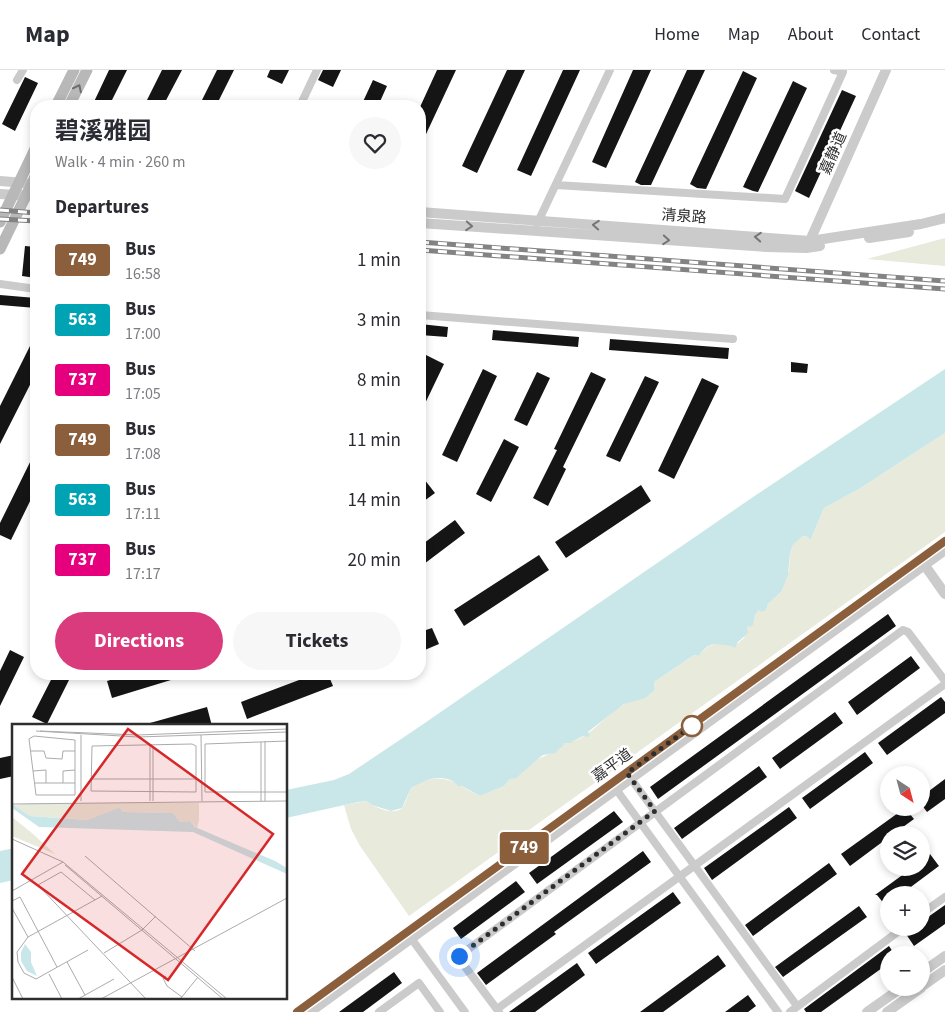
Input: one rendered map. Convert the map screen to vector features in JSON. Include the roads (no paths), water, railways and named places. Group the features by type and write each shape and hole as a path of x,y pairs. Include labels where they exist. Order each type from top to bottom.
{"main road":[{"path":"59,100 74,70"},
{"path":"72,100 87,70"},
{"path":"30,161 30,174"},
{"path":"0,222 13,195 30,186"},
{"path":"0,249 30,188"}],"street":[{"path":"17,80 23,70"},
{"path":"303,100 317,70"},
{"path":"534,231 610,70"},
{"path":"556,186 785,199 843,72 834,70"},
{"name":"嘉静道","path":"808,244 886,70"},
{"path":"0,181 30,186"},
{"path":"0,194 13,195"},
{"name":"清泉路","path":"426,212 808,244 945,218"},
{"name":"清泉路","path":"426,223 767,247 895,235 945,224"},
{"path":"0,284 30,288"},
{"path":"426,315 733,339"},
{"name":"嘉平道","path":"297,1012 409,935 615,787 922,562 945,541"},
{"name":"嘉平道","path":"922,562 945,550"},
{"path":"922,562 945,594"},
{"path":"903,630 908,632 945,683 498,1011 463,964 459,956 903,630"},
{"path":"629,776 797,1006"},
{"path":"615,787 778,1012"},
{"path":"930,908 945,897"},
{"path":"409,935 465,1012"},
{"name":"嘉平道","path":"310,1012 409,935"},
{"path":"790,1012 893,936"},
{"path":"930,967 945,956"},
{"path":"930,981 945,970"},
{"path":"379,1012 419,983 440,1012"},
{"path":"867,1012 890,996"},
{"path":"887,1012 909,996"}],"water":[{"path":"945,369 945,433 859,489 824,508 810,541 808,537 803,536 793,545 790,553 788,575 781,592 768,604 766,610 761,612 759,610 755,615 753,625 747,626 748,633 738,642 735,648 729,645 716,644 707,647 699,656 694,655 654,682 655,690 645,698 624,704 588,732 590,736 583,736 570,743 564,743 555,753 543,755 516,778 510,779 504,786 480,796 448,779 434,778 411,788 402,808 391,811 366,801 288,818 288,790 334,780 349,774 753,497"},
{"path":"12,848 12,880 0,883 0,851"}],"railway":[{"path":"0,210 30,212"},
{"path":"0,219 30,221"},
{"path":"426,242 945,281"},
{"path":"426,250 945,289"}]}
